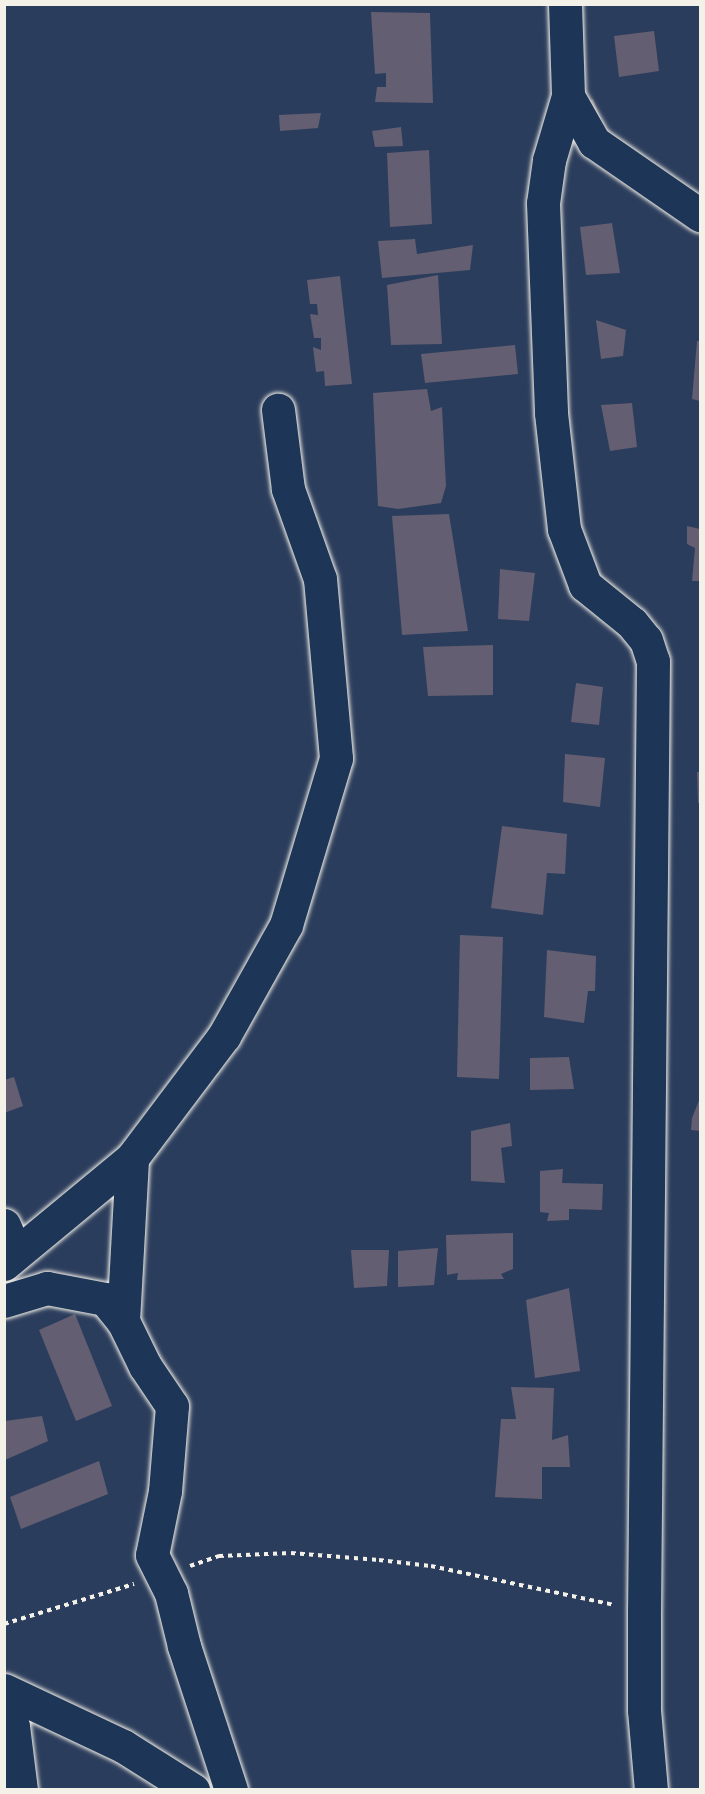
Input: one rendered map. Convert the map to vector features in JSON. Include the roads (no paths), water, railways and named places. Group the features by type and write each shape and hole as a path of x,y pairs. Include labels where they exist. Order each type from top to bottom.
{"street":[{"path":"565,4 568,96 549,160 543,203 551,413 564,529 585,585 632,623 646,640 653,661 644,1610 644,1710 651,1790"},
{"path":"568,96 594,142 700,215"},
{"path":"8,1247 132,1158 224,1036 286,925 336,758 320,579 288,489 278,410"},
{"path":"123,1321 132,1158"},
{"path":"4,1300 47,1288 105,1299 123,1321 145,1366 172,1406 165,1491 152,1555 163,1576 231,1790"},
{"path":"4,1690 123,1746 193,1790"},
{"path":"4,1710 13,1726 21,1790"}]}
